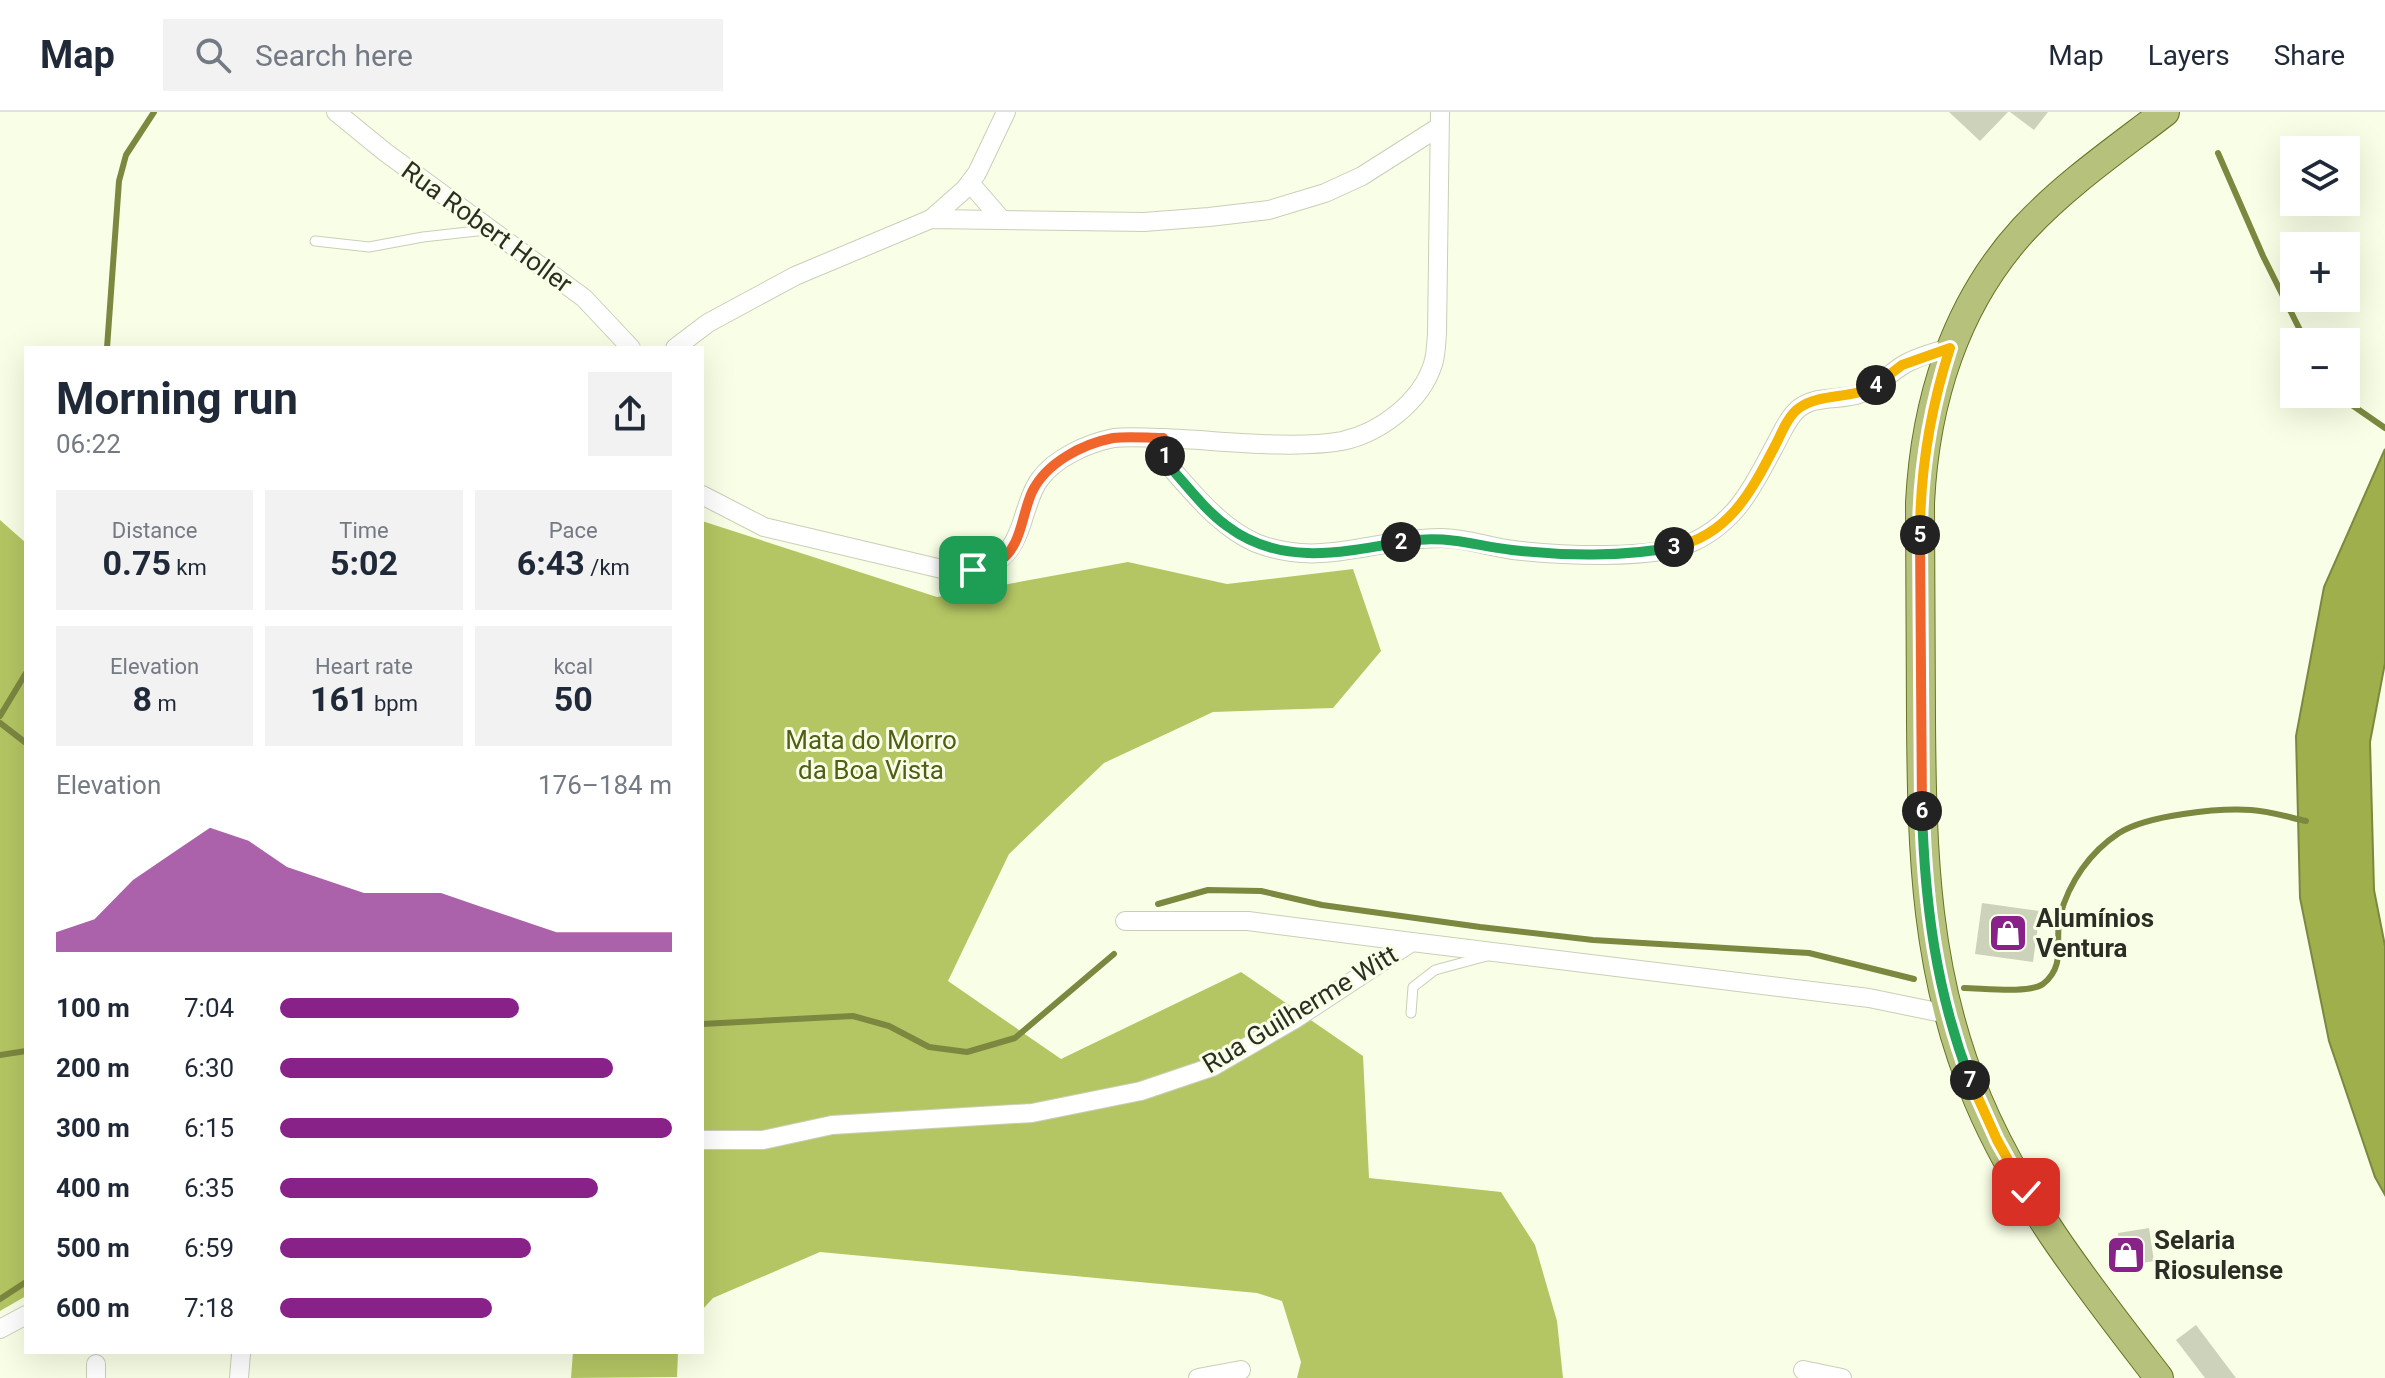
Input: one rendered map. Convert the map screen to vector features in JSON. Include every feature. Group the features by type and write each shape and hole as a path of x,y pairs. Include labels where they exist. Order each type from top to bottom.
{"main road":[{"path":"2159,1378 2105,1307 2026,1192 1978,1100 1947,1014 1936,967 1923,860 1920,503 1929,424 1950,348 1995,264 2024,229 2061,194 2165,112"}],"street":[{"name":"Rua Robert Holler","path":"336,112 385,152 584,298 629,346"},
{"path":"678,346 708,323 795,276 931,219 970,183 1006,112"},
{"path":"931,219 1144,222 1269,210 1325,193 1362,176 1440,120"},
{"path":"704,496 764,527 946,570 973,570 996,564 1010,550 1019,536 1031,494 1040,479 1053,465 1084,447 1115,438 1307,445 1345,440 1385,423 1417,395 1433,364 1437,334 1440,120"},
{"path":"970,183 1002,220"},
{"path":"1163,438 1170,467 1226,525 1254,542 1284,551 1309,555 1337,554 1415,539 1443,538 1512,550 1604,554 1648,552 1691,543 1715,529 1742,505 1787,423 1798,409 1814,401 1867,391 1902,365 1950,348"},
{"path":"1125,921 1248,921 1412,942"},
{"name":"Rua Guilherme Witt","path":"704,1140 763,1140 832,1125 1032,1113 1141,1091 1212,1067 1295,1019 1412,942 1869,998 1947,1014"},
{"path":"0,1329 24,1316"},
{"path":"239,1378 241,1354"},
{"path":"1198,1378 1241,1370"},
{"path":"1803,1370 1842,1378"}],"lane":[{"path":"315,241 369,247 423,237 491,230"},
{"path":"1411,1013 1413,987 1435,970 1500,953"}],"green space":[{"path":"0,520 24,541 24,1297 0,1311"},
{"name":"Mata do Morro da Boa Vista","path":"704,522 937,597 1128,562 1227,584 1353,569 1381,651 1333,708 1213,712 1104,763 1009,854 948,981 1061,1059 1241,972 1363,1056 1369,1178 1501,1192 1535,1245 1557,1321 1563,1378 1297,1378 1301,1362 1282,1301 1257,1293 820,1252 713,1298 704,1308"},
{"path":"573,1354 678,1354 677,1377 571,1378"}],"shaded area":[{"path":"2385,449 2385,663 2370,742 2374,890 2385,946 2385,1195 2375,1177 2329,1041 2300,898 2296,736 2324,587"}],"building":[{"path":"1949,112 2008,112 1980,141"},
{"path":"2010,112 2048,112 2034,130"},
{"name":"Alumínios Ventura","path":"1982,903 2040,911 2033,962 1975,954"},
{"path":"2149,1228 2154,1261 2123,1266 2118,1233"},
{"path":"2196,1325 2236,1378 2205,1378 2176,1340"}],"waterway":[{"path":"107,346 119,181 126,155 154,112"},
{"path":"2218,153 2263,256 2299,328"},
{"path":"2356,408 2385,428"},
{"path":"0,716 24,676"},
{"path":"0,723 24,741"},
{"path":"1964,988 2017,990 2043,984 2055,969 2060,916 2075,880 2099,849 2119,833 2165,817 2221,810 2258,811 2306,821"},
{"path":"1158,904 1208,890 1261,891 1322,905 1593,940 1809,953 1914,979"},
{"path":"704,1024 853,1016 889,1026 929,1047 967,1052 1015,1038 1114,954"},
{"path":"0,1055 24,1051"},
{"path":"0,1299 24,1283"}],"place":[{"name":"Alumínios Ventura","path":"2008,933"},
{"name":"Selaria Riosulense","path":"2126,1255"}],"route":[{"path":"973,570 996,564 1010,550 1019,536 1031,494 1053,465 1084,447 1115,438 1163,438 1170,467 1226,525 1254,542 1284,551 1309,555 1337,554 1415,539 1443,538 1512,550 1604,554 1648,552 1691,543 1715,529 1742,505 1787,423 1798,409 1814,401 1867,391 1902,365 1950,348 1929,424 1920,503 1921,805 1927,909 1936,967 1959,1049 1978,1100 2026,1192"}]}
